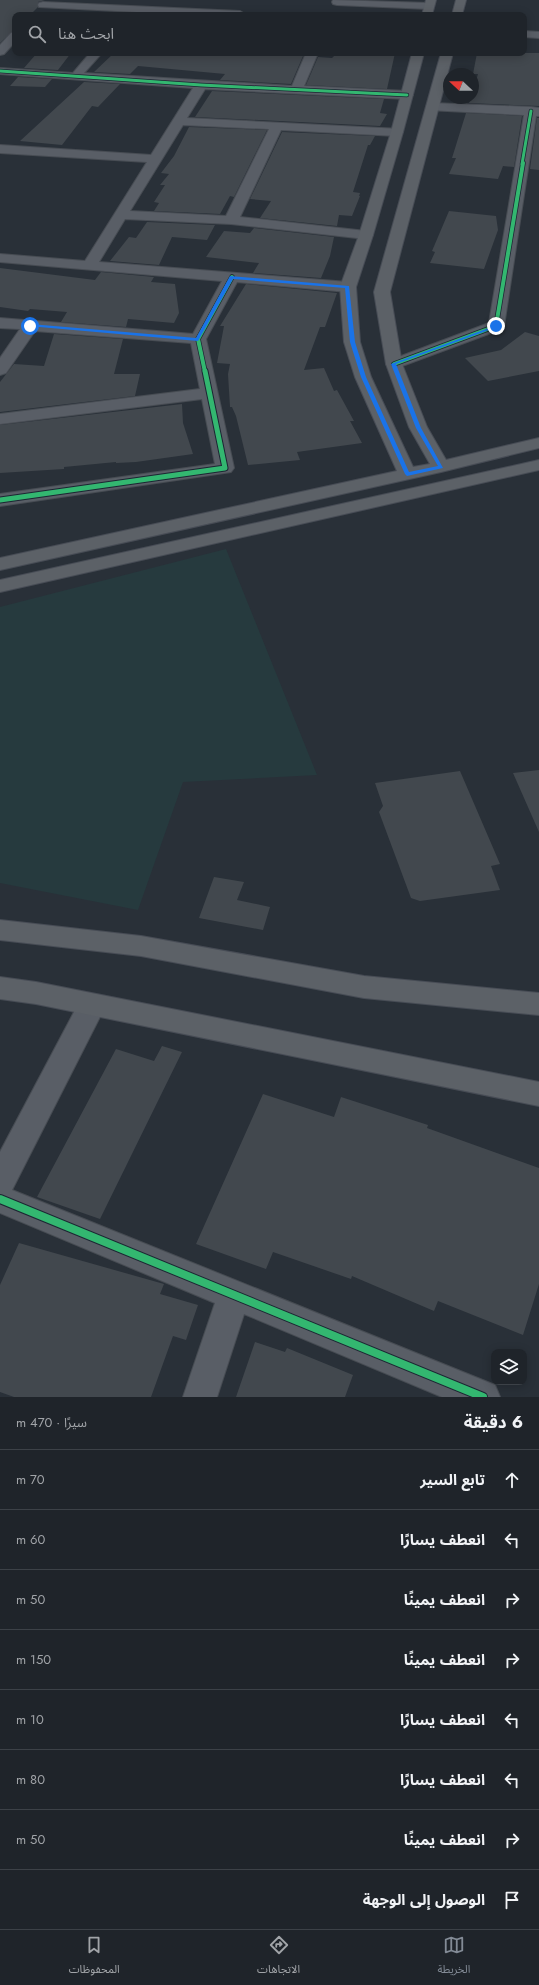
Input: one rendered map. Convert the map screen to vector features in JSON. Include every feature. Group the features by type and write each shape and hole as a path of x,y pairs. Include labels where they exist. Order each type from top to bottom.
{"main road":[{"path":"458,12 461,0"},
{"path":"407,474 363,377 352,342 348,287 366,235 397,132 417,56"},
{"path":"441,467 418,428 394,364 382,292 445,56"},
{"path":"0,564 441,467 539,443"},
{"path":"0,586 254,528 496,476 539,465"},
{"path":"0,930 141,946 364,986 539,1004"},
{"path":"0,988 92,1004 539,1094"}],"street":[{"path":"36,12 45,2 129,12"},
{"path":"337,4 429,7"},
{"path":"242,12 247,5"},
{"path":"527,34 539,35"},
{"path":"0,52 12,38"},
{"path":"77,75 93,56"},
{"path":"297,89 311,56"},
{"path":"0,71 77,75 201,85 407,95"},
{"path":"90,265 201,85"},
{"path":"394,364 496,326 527,176 535,111 432,107"},
{"path":"179,121 397,132"},
{"path":"231,220 277,125"},
{"path":"0,149 156,159"},
{"path":"121,215 231,220 366,235"},
{"path":"0,258 348,287"},
{"path":"0,500 225,468 198,339 232,277"},
{"path":"0,323 198,339"},
{"path":"0,370 30,326"},
{"path":"0,419 209,393"},
{"path":"0,1182 92,1004"},
{"path":"0,1199 483,1397"},
{"path":"200,1397 234,1295"}],"green space":[{"path":"226,549 317,775 183,782 138,910 0,883 0,607"}],"building":[{"path":"0,0 45,0 38,2 38,7 33,12 12,12 12,32 0,43"},
{"path":"527,53 539,53 539,106 479,103 479,68 474,68 476,56 527,56"},
{"path":"34,56 69,56 58,70 24,68"},
{"path":"111,56 303,56 291,84 220,80 225,74 138,66 130,74 94,72"},
{"path":"334,56 394,56 387,89 306,85 318,57 332,58"},
{"path":"18,77 52,79 45,87 10,86"},
{"path":"84,82 120,84 98,107 92,106 62,145 20,141"},
{"path":"212,91 384,99 380,113 387,114 380,126 195,117"},
{"path":"466,113 522,116 514,167 503,166 498,179 449,174 456,158 452,158"},
{"path":"537,118 539,118 539,170 530,169"},
{"path":"189,127 267,130 234,197 230,196 220,214 154,211 159,203 154,202 165,185 160,185 169,174 161,173 174,156"},
{"path":"282,132 375,136 370,145 368,145 353,192 360,193 360,196 352,216 339,215 337,226 260,218 271,201 250,199"},
{"path":"449,211 496,216 498,230 484,269 430,263 435,252 432,251"},
{"path":"147,222 215,225 207,240 172,237 159,265 110,261 129,237 136,238"},
{"path":"254,228 334,237 330,256 321,278 253,273 259,263 206,257 224,231 250,233"},
{"path":"0,268 95,280 101,272 154,277 151,282 175,284 179,313 174,323 128,319 126,327 61,322 67,312 30,309 28,311 0,307"},
{"path":"246,284 337,293 325,327 320,327 304,370 324,368 334,391 337,390 354,421 350,421 362,443 297,452 300,460 248,465 236,416 232,407 230,407 228,374 230,364 217,363 224,326 220,326"},
{"path":"525,332 539,336 539,371 488,381 465,358 501,350"},
{"path":"54,334 123,339 114,374 140,374 135,396 0,412 0,382 14,364 44,366"},
{"path":"182,404 183,423 193,454 136,462 116,462 64,467 64,469 0,473 0,425"},
{"path":"539,770 539,832 513,773"},
{"path":"460,771 500,864 491,866 500,890 420,901 411,898 379,812 383,806 375,783"},
{"path":"214,877 244,882 237,900 270,907 263,930 199,918"},
{"path":"162,1046 182,1052 100,1219 37,1197 116,1049 154,1061"},
{"path":"263,1094 334,1117 341,1097 428,1125 427,1128 539,1168 539,1284 523,1335 438,1301 434,1311 352,1276 351,1279 273,1252 266,1269 196,1244"},
{"path":"19,1243 164,1284 160,1294 198,1305 186,1340 173,1336 151,1397 14,1397 0,1392 0,1285"},
{"path":"255,1342 285,1352 287,1348 353,1375 345,1397 236,1397"}],"cycle path":[{"path":"0,71 201,85 407,95"},
{"path":"394,364 496,326 531,111"},
{"path":"0,500 225,468 198,339 232,277"},
{"path":"0,1199 483,1397"}],"route":[{"path":"30,326 198,339 232,277 348,287 352,342 363,377 407,474 441,467 418,428 394,364 496,326"}]}
